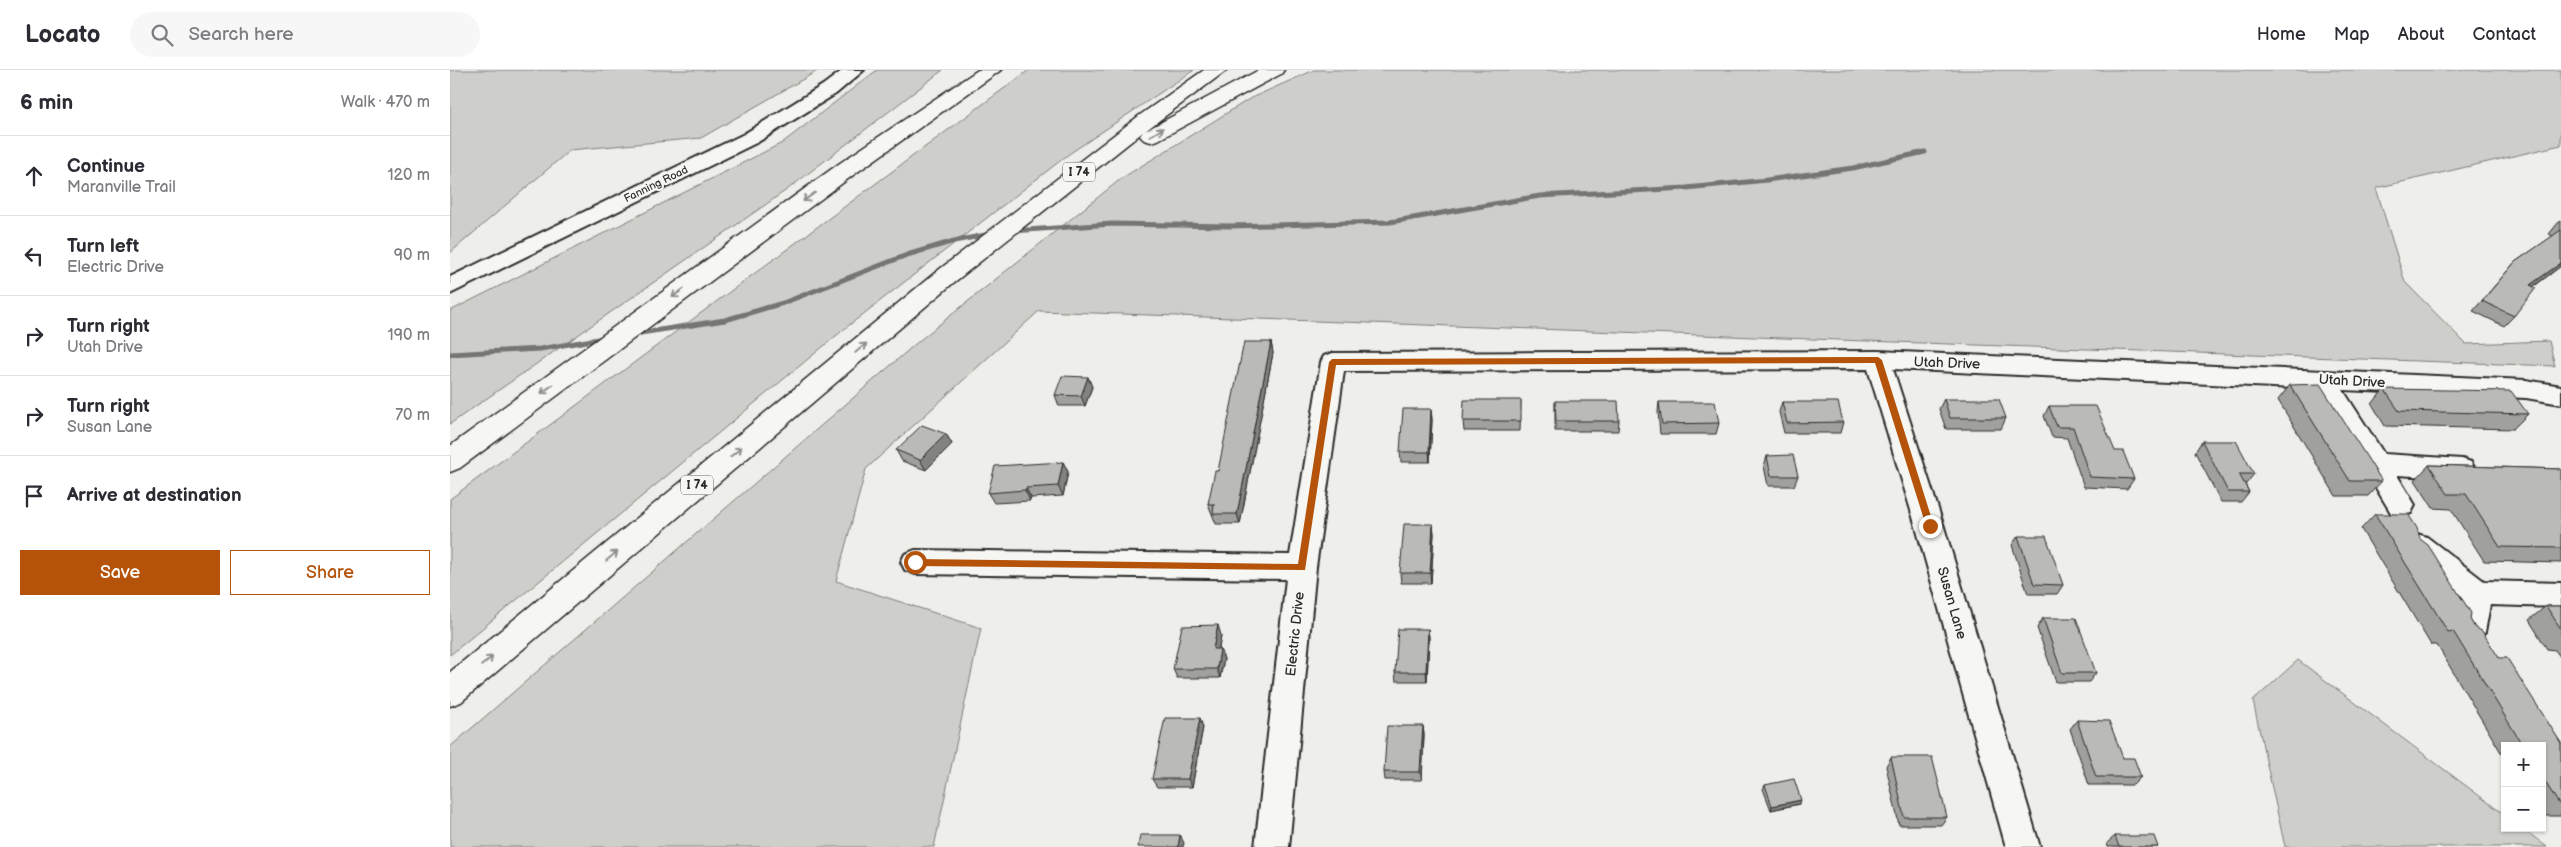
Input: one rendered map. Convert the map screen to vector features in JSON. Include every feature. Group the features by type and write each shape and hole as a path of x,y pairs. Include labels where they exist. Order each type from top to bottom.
{"highway":[{"path":"848,168 970,70"},
{"path":"450,461 848,168 991,70"},
{"name":"I 74","path":"450,692 944,278 1147,119 1217,70"},
{"path":"944,278 1128,150 1208,104 1274,70"}],"street":[{"name":"Fanning Road","path":"450,286 751,138 830,89 856,70"},
{"name":"Utah Drive","path":"1332,362 1878,360 2526,389 2561,396"},
{"name":"Susan Lane","path":"1878,360 1930,526 2024,847"},
{"name":"Electric Drive","path":"1272,847 1302,567 1332,362"},
{"path":"2324,379 2401,505"},
{"path":"2376,464 2483,470"},
{"path":"2417,545 2478,593 2561,595"},
{"path":"915,562 1302,567"},
{"path":"2470,632 2478,593"}],"shaded area":[{"path":"450,70 819,70 701,138 570,150 450,253"},
{"path":"877,70 943,70 788,189 450,424 450,311 782,143"},
{"path":"1029,70 1194,70 1069,154 848,326 450,655 450,499"},
{"path":"1314,70 2561,70 2561,145 2376,188 2405,282 2466,344 2549,341 2555,366 1039,311 866,469 836,581 981,628 934,847 450,847 450,747 920,340 1122,178 1251,98"},
{"path":"2298,660 2501,812 2501,832 2527,832 2547,847 2285,847 2253,701"}],"building":[{"path":"2561,230 2561,263 2530,285 2536,288 2514,316 2482,301 2515,262"},
{"path":"1244,342 1271,342 1237,514 1213,514 1214,504 1208,504 1215,471 1218,471"},
{"path":"1062,376 1088,377 1081,396 1055,395"},
{"path":"2320,384 2382,481 2350,481 2290,385"},
{"path":"2384,389 2511,391 2528,414 2399,411"},
{"path":"1944,399 1999,399 2006,418 1950,418"},
{"path":"1464,400 1521,400 1521,421 1463,421"},
{"path":"1555,401 1618,401 1619,421 1556,421"},
{"path":"1659,402 1715,402 1719,423 1662,424"},
{"path":"1782,402 1838,402 1843,422 1787,423"},
{"path":"2049,406 2096,406 2115,451 2123,451 2134,479 2090,477 2073,427 2057,427"},
{"path":"1403,409 1431,409 1429,452 1400,452"},
{"path":"922,425 946,434 920,460 896,450"},
{"path":"2202,441 2236,441 2254,474 2239,474 2249,492 2228,492"},
{"path":"1793,455 1798,476 1771,476 1767,456"},
{"path":"1063,462 1058,486 988,493 995,466"},
{"path":"2429,465 2561,469 2561,548 2500,547 2466,494 2448,494"},
{"path":"2375,514 2408,514 2417,528 2420,539 2428,545 2471,613 2470,619 2475,628 2482,631 2499,658 2507,658 2561,743 2561,804 2559,804 2546,783 2546,742 2521,742 2453,631 2448,632"},
{"path":"1404,524 1433,524 1430,573 1400,573"},
{"path":"2018,536 2046,536 2063,585 2034,584"},
{"path":"2546,606 2561,606 2561,629"},
{"path":"2043,618 2076,618 2096,673 2062,673"},
{"path":"1218,625 1213,649 1220,649 1217,669 1173,669 1182,626"},
{"path":"1398,629 1428,629 1426,672 1395,672"},
{"path":"1165,718 1200,718 1188,779 1152,779"},
{"path":"2077,720 2109,721 2123,758 2134,758 2141,777 2096,777"},
{"path":"1387,726 1423,726 1420,772 1384,772"},
{"path":"1891,757 1932,757 1947,817 1904,817"},
{"path":"1794,779 1801,800 1772,806 1765,785"},
{"path":"1140,835 1180,835 1178,847 1138,847"},
{"path":"2115,836 2154,836 2158,847 2119,847"}],"waterway":[{"path":"1013,231 1112,224 1231,226 1390,222 1540,196 1686,188 1767,180 1853,168 1925,152"},
{"path":"634,334 725,320 783,303 907,255 954,241 991,234"},
{"path":"450,354 540,349 604,338"}],"route":[{"path":"915,562 1302,567 1332,362 1878,360 1930,526"}]}
